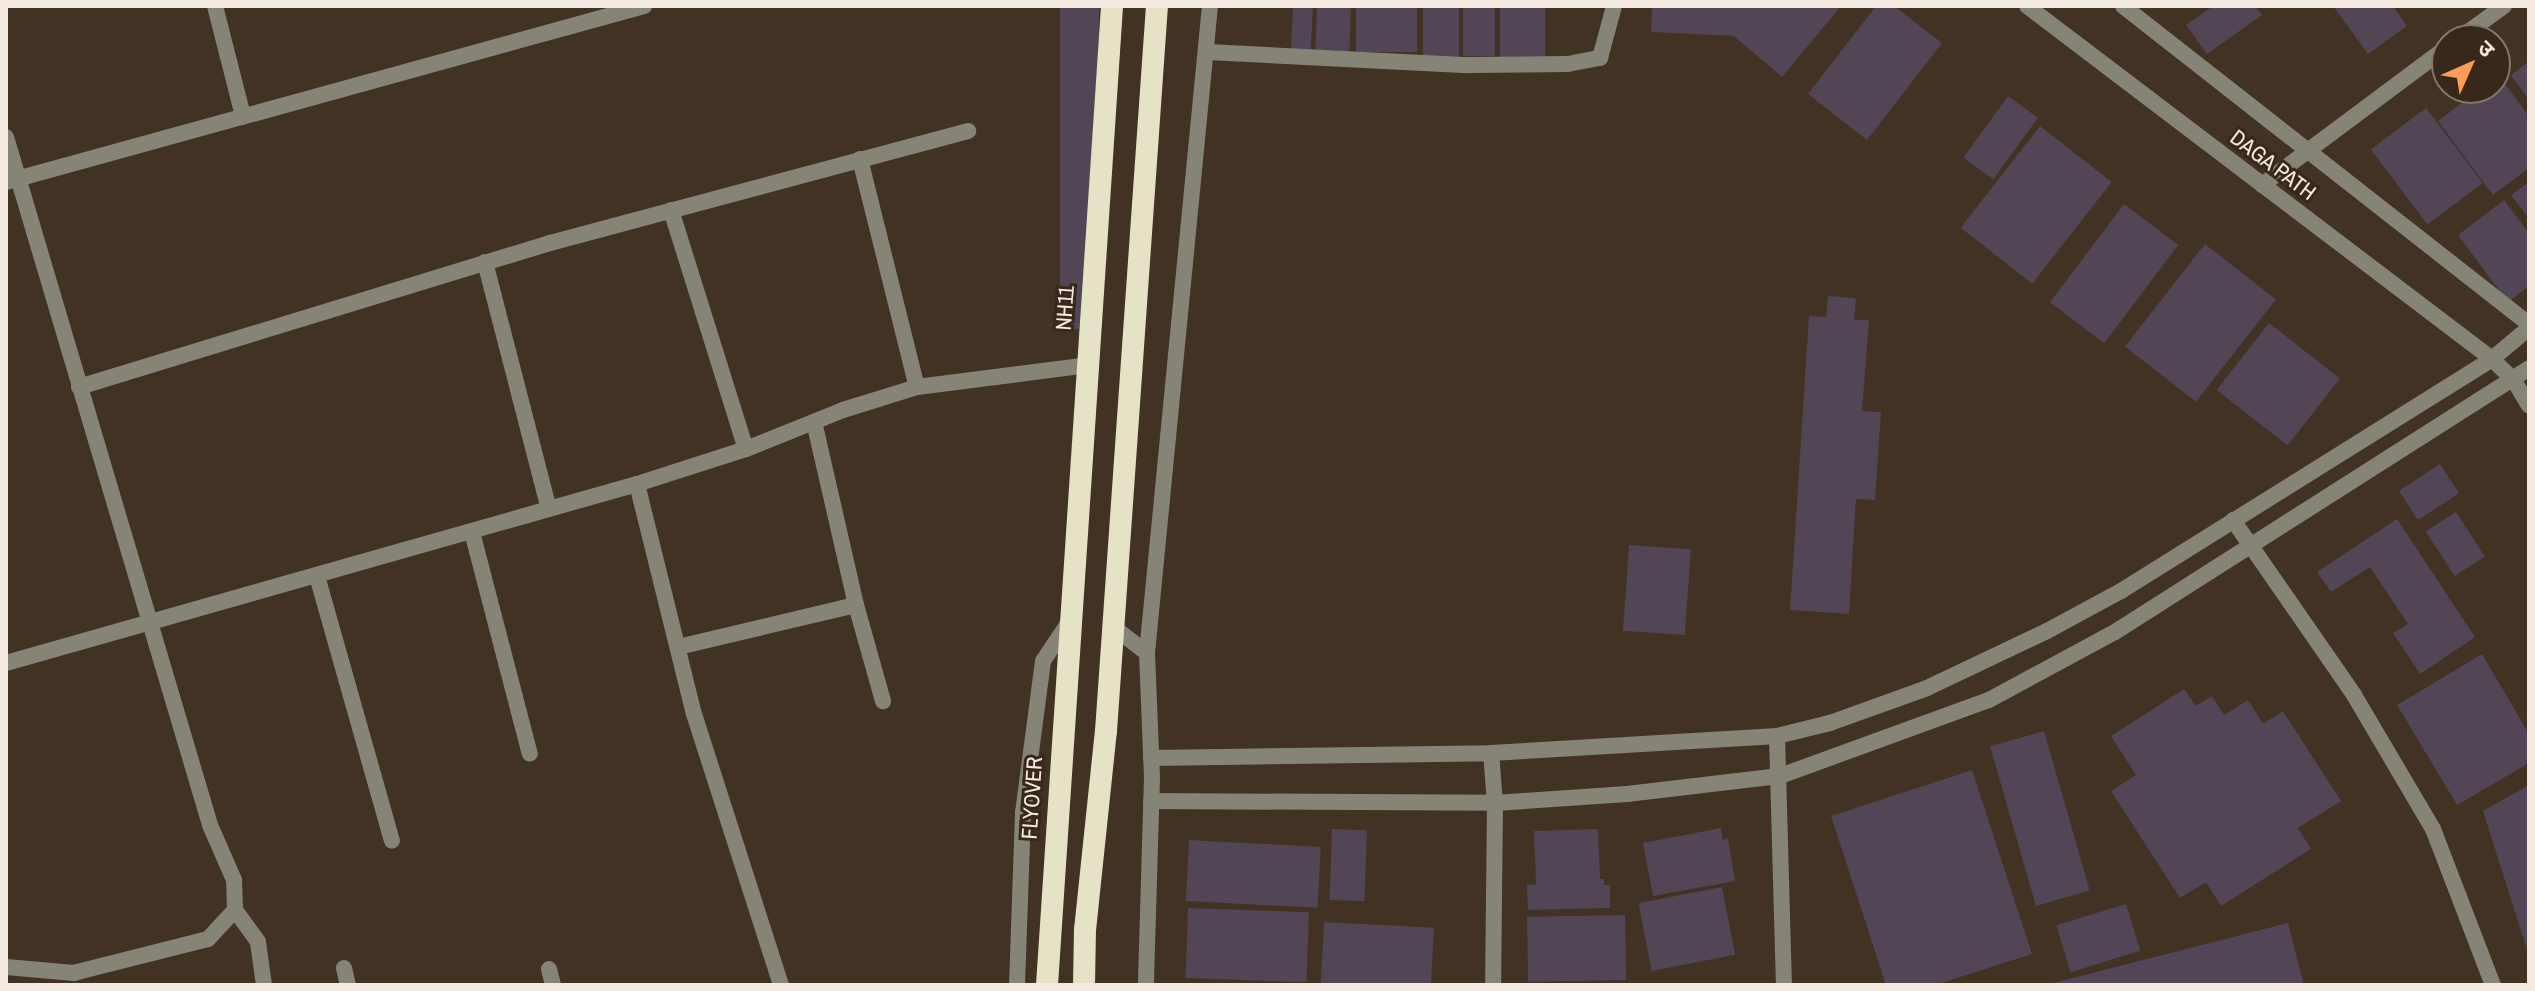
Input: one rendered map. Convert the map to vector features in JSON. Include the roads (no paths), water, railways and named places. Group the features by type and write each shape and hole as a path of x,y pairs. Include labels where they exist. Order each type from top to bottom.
{"highway":[{"name":"NH11","path":"1074,615 1112,6"},
{"path":"1084,985 1085,930 1106,731 1157,6"},
{"name":"FLYOVER","path":"1047,985 1062,735 1074,615"}],"street":[{"path":"215,6 243,116"},
{"path":"11,180 644,6"},
{"path":"1146,985 1151,801 1147,653 1208,52 1210,6"},
{"path":"1208,52 1468,65 1568,64 1600,58 1614,6"},
{"name":"DAGA PATH","path":"2027,6 2492,359 2513,379 2529,406"},
{"path":"1151,758 1491,753 1777,736 1830,723 1927,688 2034,638 2121,591 2492,359 2529,326 2309,149 2123,6"},
{"path":"2479,24 2504,6"},
{"path":"2262,185 2431,59"},
{"path":"79,387 485,262 968,131"},
{"path":"6,137 11,180 79,387 210,825 234,880 235,910 258,942 264,985"},
{"path":"860,159 917,387"},
{"path":"671,210 746,449"},
{"path":"485,262 549,509"},
{"path":"6,663 637,484 746,449 917,387 1088,365"},
{"path":"1151,801 1495,803 1627,794 1780,776 1989,700 2115,632 2529,368"},
{"path":"814,422 856,605 883,701"},
{"path":"637,484 694,714 781,985"},
{"path":"2233,520 2252,543 2354,695 2433,829 2489,984"},
{"path":"472,532 530,754"},
{"path":"317,576 392,841"},
{"path":"678,647 856,605"},
{"path":"1017,985 1023,813 1043,661 1074,615"},
{"path":"1112,626 1147,653"},
{"path":"1777,736 1784,985"},
{"path":"1491,753 1495,803 1493,985"},
{"path":"6,967 74,973 208,939 235,910"},
{"path":"344,968 348,985"}]}
